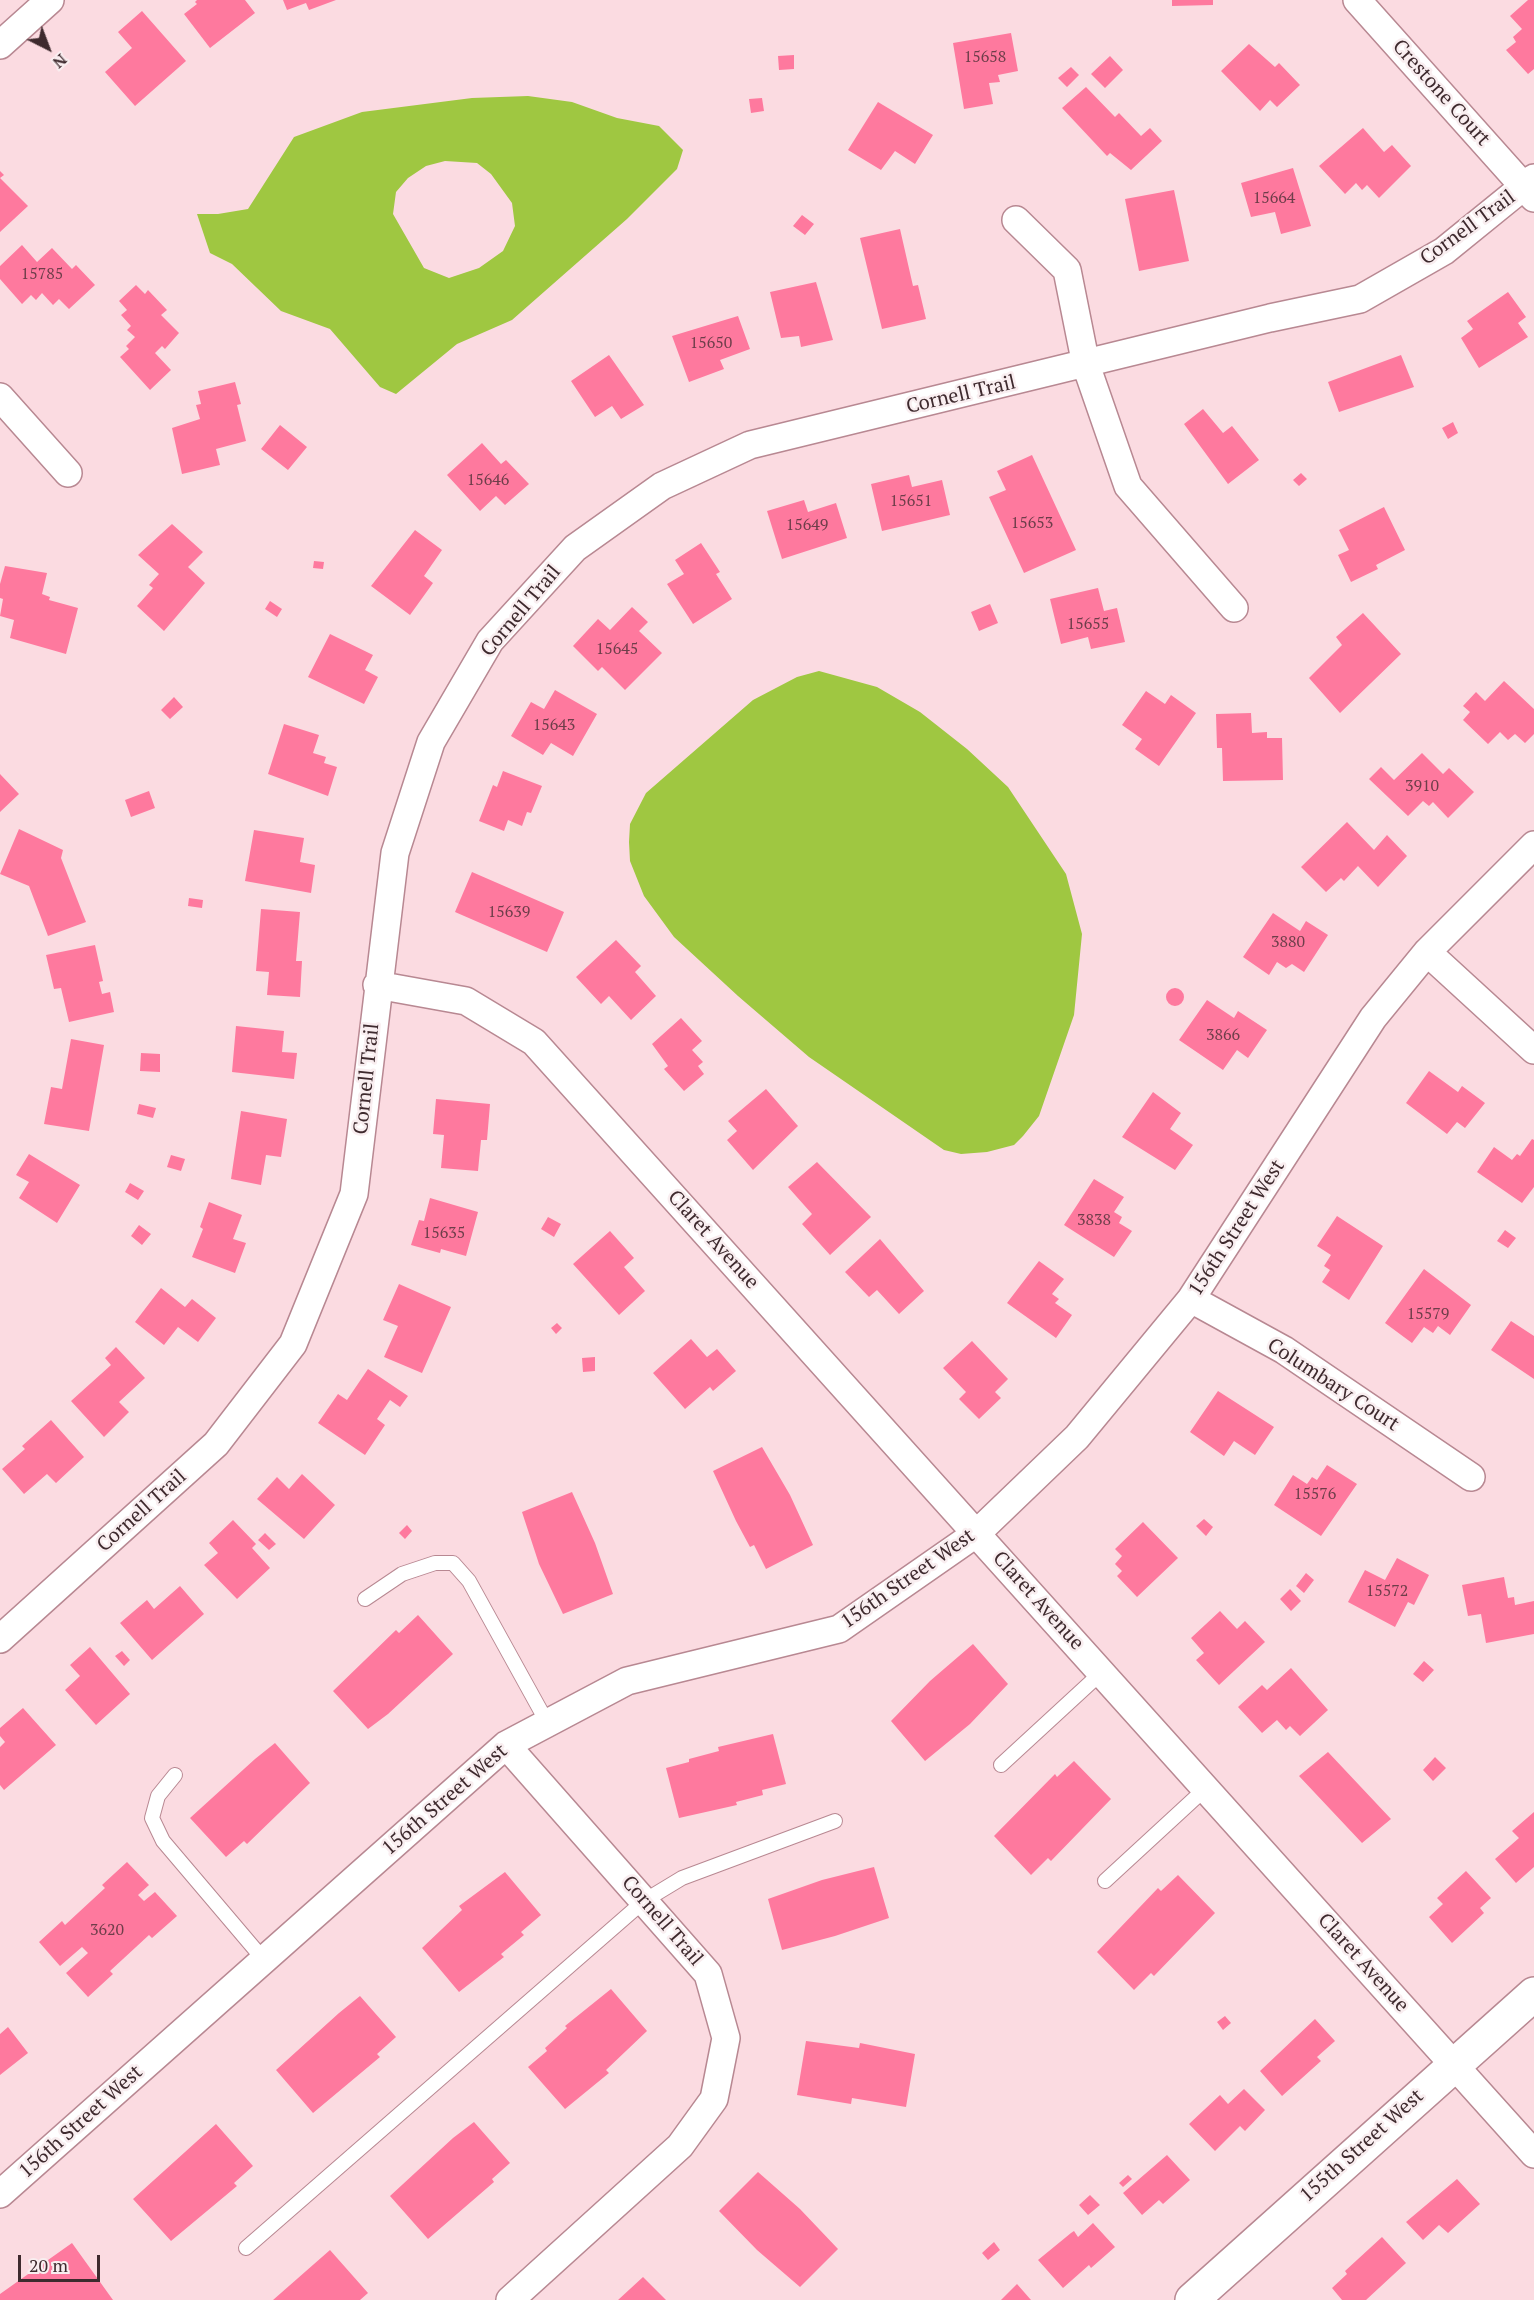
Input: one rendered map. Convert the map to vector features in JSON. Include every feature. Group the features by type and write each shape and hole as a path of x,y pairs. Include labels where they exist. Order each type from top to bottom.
{"street":[{"path":"0,45 50,0"},
{"name":"Crestone Court","path":"1357,0 1531,188"},
{"name":"Cornell Trail","path":"0,1639 216,1444 293,1344 354,1194 377,986 395,853 431,742 490,641 575,548 662,486 750,445 1270,318 1360,299 1444,251 1531,188"},
{"path":"1016,220 1067,270 1086,364 1128,486 1234,608"},
{"path":"0,397 68,473"},
{"name":"156th Street West","path":"0,2194 506,1745 627,1682 839,1629 976,1533 1077,1437 1191,1299 1373,1018 1427,952 1534,845"},
{"path":"1427,952 1534,1050"},
{"name":"Claret Avenue","path":"377,986 466,1001 534,1042 1534,2154"},
{"name":"Columbary Court","path":"1191,1299 1284,1350 1471,1477"},
{"name":"Cornell Trail","path":"506,1745 708,1974 726,2038 714,2099 680,2146 510,2300"},
{"name":"155th Street West","path":"1192,2300 1534,1994"}],"lane":[{"path":"365,1599 402,1574 435,1563 453,1563 469,1581 548,1724"},
{"path":"1001,1765 1102,1672"},
{"path":"175,1775 158,1797 152,1818 163,1841 264,1960"},
{"path":"1105,1881 1206,1788"},
{"path":"246,2248 644,1901 682,1878 835,1821"}],"shaded area":[{"path":"528,96 572,102 617,118 659,126 683,150 677,169 627,219 512,320 457,344 396,394 380,387 330,329 281,311 232,264 210,253 197,214 218,214 248,209 294,137 362,112 472,98","holes":["445,161 477,163 491,174 512,203 515,226 503,251 479,268 449,278 424,268 393,214 396,192 408,178 426,166"]},
{"path":"819,671 877,687 920,712 967,749 1008,787 1066,874 1082,934 1074,1015 1039,1116 1014,1145 987,1152 961,1154 944,1150 809,1057 674,937 644,896 630,861 629,842 630,824 646,793 753,700 797,677"}],"building":[{"path":"197,0 245,0 255,13 210,48 184,14 197,4 195,2"},
{"path":"283,0 336,0 309,10 306,3 287,10"},
{"path":"1172,0 1213,0 1213,5 1172,6"},
{"path":"1528,0 1534,0 1534,69 1528,74 1506,50 1516,42 1513,37 1522,29 1510,16"},
{"path":"142,11 186,61 135,106 105,72 132,48 118,32"},
{"path":"1011,33 1018,71 998,75 1000,82 989,83 993,104 964,109 953,43"},
{"path":"1249,44 1275,67 1279,63 1300,85 1277,107 1270,100 1260,111 1221,71"},
{"path":"794,55 794,69 779,70 778,56"},
{"path":"1110,56 1123,70 1105,88 1091,74"},
{"path":"1071,67 1079,75 1067,87 1058,78"},
{"path":"1086,87 1115,117 1119,113 1141,136 1150,128 1162,141 1131,170 1110,153 1107,156 1062,108"},
{"path":"762,98 764,111 751,113 749,99"},
{"path":"878,102 933,135 915,164 895,151 881,170 848,150"},
{"path":"1363,128 1384,152 1392,145 1411,166 1379,198 1367,185 1362,190 1356,183 1345,194 1319,166"},
{"path":"1293,168 1311,226 1281,234 1275,212 1251,217 1241,183"},
{"path":"0,178 28,206 0,232"},
{"path":"1174,190 1189,261 1139,271 1125,199"},
{"path":"802,215 814,224 805,235 793,226"},
{"path":"900,229 913,286 918,285 926,319 882,329 860,238"},
{"path":"22,245 37,262 52,248 72,269 76,265 95,285 69,309 59,299 53,305 42,293 36,300 31,295 22,304 0,279 0,266"},
{"path":"816,282 833,340 801,347 799,336 781,338 770,292"},
{"path":"136,285 145,294 148,290 167,310 161,315 179,333 165,349 162,346 155,353 171,370 150,390 120,357 129,349 126,346 135,337 127,330 131,326 121,315 127,310 119,301"},
{"path":"1508,292 1526,317 1518,323 1528,337 1479,368 1461,338 1473,329 1467,321"},
{"path":"738,316 750,349 720,360 724,369 689,382 672,336"},
{"path":"609,355 644,405 621,419 612,406 595,417 571,381"},
{"path":"1401,355 1414,387 1339,412 1328,382"},
{"path":"235,382 241,404 237,405 246,441 216,449 220,465 182,474 172,428 200,419 196,405 201,404 198,391"},
{"path":"1203,409 1223,433 1232,426 1259,460 1228,484 1184,424"},
{"path":"1453,422 1458,433 1448,439 1442,428"},
{"path":"280,425 307,447 288,470 261,449"},
{"path":"482,443 501,464 506,460 529,484 505,505 496,496 480,511 447,475"},
{"path":"1032,455 1076,550 1024,573 989,497 1006,490 997,471"},
{"path":"1301,473 1307,479 1299,486 1293,480"},
{"path":"909,475 912,487 942,480 950,515 882,531 871,484"},
{"path":"804,500 808,512 836,503 847,538 782,559 767,511"},
{"path":"1384,507 1405,550 1376,565 1378,569 1351,582 1338,555 1349,550 1339,530"},
{"path":"172,524 203,552 188,567 205,583 164,631 137,606 153,588 149,585 159,574 138,555"},
{"path":"415,530 442,550 424,576 433,583 410,615 371,586"},
{"path":"701,543 720,572 716,574 732,599 693,624 667,584 684,574 675,560"},
{"path":"314,561 324,562 323,569 313,568"},
{"path":"5,566 47,573 42,594 50,597 49,600 78,608 66,654 10,638 14,620 0,616 3,599 0,598 0,584"},
{"path":"1098,588 1104,611 1117,608 1125,642 1091,649 1088,637 1061,644 1050,599"},
{"path":"270,601 282,609 277,617 265,609"},
{"path":"990,604 998,623 979,631 971,612"},
{"path":"632,607 648,622 639,631 662,653 625,690 602,667 598,671 573,646 598,619 610,630"},
{"path":"1363,613 1401,654 1340,713 1309,678 1342,645 1336,637"},
{"path":"330,634 373,655 365,670 378,677 364,704 308,677"},
{"path":"1504,681 1534,709 1534,734 1525,743 1515,734 1508,740 1500,732 1488,744 1463,720 1470,712 1463,706 1476,692 1485,701"},
{"path":"555,690 597,714 573,756 551,743 543,755 511,736 531,702 544,709"},
{"path":"1146,691 1165,704 1171,695 1196,713 1159,766 1135,749 1142,739 1122,725"},
{"path":"174,697 183,707 170,719 161,710"},
{"path":"1251,713 1252,733 1267,732 1267,738 1282,738 1283,780 1223,781 1222,748 1217,748 1216,714"},
{"path":"284,724 319,735 313,753 326,757 324,763 337,767 328,796 268,774"},
{"path":"1422,753 1443,774 1449,768 1474,792 1448,818 1433,802 1429,806 1423,801 1408,816 1369,779 1381,767 1394,780"},
{"path":"503,771 542,786 531,813 527,812 522,826 508,820 504,831 479,821 493,785 497,787"},
{"path":"0,774 19,794 0,812"},
{"path":"149,791 155,808 131,817 125,800"},
{"path":"1347,822 1374,850 1387,835 1407,856 1378,887 1358,866 1344,881 1341,878 1326,892 1301,867"},
{"path":"19,829 63,850 61,858 86,922 48,936 29,886 0,874"},
{"path":"254,830 304,838 300,862 315,865 311,893 245,881"},
{"path":"472,872 564,912 547,952 455,912"},
{"path":"189,898 203,900 202,908 188,906"},
{"path":"261,909 300,912 296,961 302,961 300,997 267,995 269,972 256,971"},
{"path":"1273,913 1300,931 1306,921 1328,935 1304,972 1292,964 1286,968 1277,962 1269,975 1243,957"},
{"path":"616,940 641,966 635,972 656,996 631,1020 609,996 601,1004 576,977"},
{"path":"95,945 103,981 99,982 102,994 110,992 114,1012 69,1022 61,988 54,989 46,955"},
{"path":"1175,988 1181,991 1184,997 1181,1003 1175,1006 1169,1003 1166,997 1169,991"},
{"path":"1207,1000 1234,1018 1238,1011 1267,1030 1248,1058 1237,1050 1223,1070 1179,1040"},
{"path":"681,1018 702,1041 692,1050 703,1062 698,1066 704,1074 684,1091 664,1069 668,1066 652,1044"},
{"path":"236,1026 284,1031 282,1052 297,1053 294,1079 232,1072"},
{"path":"71,1039 104,1045 89,1131 44,1124 51,1087 62,1089"},
{"path":"141,1053 160,1054 160,1072 140,1071"},
{"path":"1429,1071 1458,1092 1462,1086 1485,1103 1465,1128 1457,1122 1447,1134 1406,1103"},
{"path":"766,1089 798,1126 753,1170 727,1140 737,1131 728,1121"},
{"path":"1153,1092 1181,1113 1170,1129 1193,1145 1175,1170 1122,1137"},
{"path":"436,1099 490,1104 487,1140 481,1140 478,1171 441,1168 444,1135 433,1134"},
{"path":"139,1104 156,1108 153,1118 137,1114"},
{"path":"241,1111 287,1119 281,1157 266,1155 261,1185 231,1179"},
{"path":"1532,1139 1534,1140 1534,1187 1522,1203 1477,1172 1494,1147 1512,1160 1517,1154 1520,1156"},
{"path":"29,1154 80,1185 57,1223 19,1198 29,1182 16,1175"},
{"path":"171,1155 185,1159 181,1171 167,1167"},
{"path":"817,1162 871,1217 830,1255 802,1224 812,1214 788,1187"},
{"path":"1094,1179 1124,1197 1114,1212 1122,1217 1119,1223 1132,1231 1114,1257 1064,1225"},
{"path":"130,1183 144,1191 138,1200 125,1192"},
{"path":"430,1198 478,1212 466,1256 441,1249 440,1253 411,1245 419,1220 424,1221"},
{"path":"209,1202 242,1215 233,1239 246,1243 235,1273 192,1257 203,1229 200,1227"},
{"path":"1337,1216 1383,1246 1349,1300 1322,1282 1330,1270 1324,1266 1331,1255 1317,1246"},
{"path":"548,1217 561,1224 554,1237 541,1229"},
{"path":"139,1225 151,1234 142,1245 131,1236"},
{"path":"1505,1230 1516,1238 1508,1248 1497,1241"},
{"path":"610,1231 634,1258 624,1267 645,1291 619,1315 573,1264"},
{"path":"880,1239 924,1291 899,1314 877,1290 869,1297 845,1272"},
{"path":"1039,1261 1064,1279 1052,1294 1059,1299 1055,1303 1072,1315 1056,1338 1007,1303"},
{"path":"1424,1269 1471,1305 1450,1335 1438,1326 1433,1333 1424,1327 1412,1343 1385,1323"},
{"path":"399,1284 451,1307 422,1373 384,1357 398,1326 383,1320"},
{"path":"161,1288 185,1307 192,1299 216,1318 198,1342 178,1327 164,1345 135,1322"},
{"path":"1511,1321 1534,1336 1534,1379 1491,1350"},
{"path":"557,1323 562,1328 556,1334 551,1328"},
{"path":"691,1339 707,1357 717,1349 736,1371 713,1391 710,1387 685,1409 653,1373"},
{"path":"972,1341 1008,1379 995,1392 1001,1398 979,1419 959,1399 966,1392 943,1368"},
{"path":"116,1347 145,1378 119,1402 129,1412 104,1437 71,1401 111,1365 105,1358"},
{"path":"595,1357 595,1371 583,1372 582,1358"},
{"path":"368,1369 408,1396 400,1407 390,1400 377,1419 385,1425 365,1455 318,1423 338,1394 347,1400"},
{"path":"1218,1391 1274,1427 1255,1455 1234,1441 1224,1456 1190,1432"},
{"path":"51,1420 84,1457 56,1483 47,1474 24,1494 2,1469 25,1449 22,1446"},
{"path":"762,1447 790,1495 813,1545 766,1569 754,1545 750,1547 713,1471"},
{"path":"1327,1465 1357,1484 1321,1536 1274,1505 1293,1475 1307,1484 1312,1477 1317,1480"},
{"path":"302,1474 335,1505 304,1539 257,1499 277,1477 289,1489"},
{"path":"572,1492 595,1543 613,1594 563,1614 539,1564 522,1512"},
{"path":"1204,1519 1213,1527 1206,1536 1196,1526"},
{"path":"233,1520 256,1544 252,1548 270,1568 237,1599 204,1565 218,1553 209,1543"},
{"path":"1143,1522 1178,1558 1137,1597 1117,1576 1122,1571 1115,1564 1122,1556 1115,1549"},
{"path":"407,1525 412,1531 405,1539 399,1533"},
{"path":"265,1533 276,1544 269,1550 258,1540"},
{"path":"1397,1558 1429,1575 1414,1605 1408,1602 1395,1627 1348,1602 1365,1570 1385,1580"},
{"path":"1306,1573 1314,1580 1304,1593 1296,1586"},
{"path":"1504,1577 1508,1598 1514,1597 1515,1605 1534,1601 1534,1634 1486,1643 1481,1614 1468,1616 1462,1585"},
{"path":"180,1586 204,1614 152,1660 120,1623 147,1600 154,1609"},
{"path":"1290,1589 1301,1601 1291,1611 1280,1599"},
{"path":"1220,1611 1237,1629 1245,1621 1265,1642 1219,1685 1196,1660 1204,1653 1191,1638"},
{"path":"418,1615 453,1654 388,1714 368,1729 333,1691 396,1630 399,1633"},
{"path":"973,1644 1008,1684 970,1724 925,1761 891,1721 930,1681"},
{"path":"90,1647 130,1694 96,1725 65,1690 80,1676 70,1665"},
{"path":"122,1651 130,1660 124,1666 115,1656"},
{"path":"1424,1661 1434,1670 1423,1682 1413,1674"},
{"path":"1291,1668 1328,1710 1300,1736 1290,1726 1286,1730 1277,1720 1262,1733 1238,1707 1262,1685 1267,1690"},
{"path":"23,1708 56,1745 4,1790 0,1785 0,1747 5,1742 0,1736 0,1728"},
{"path":"773,1734 786,1784 762,1790 763,1795 736,1802 737,1805 679,1818 666,1768 719,1751 718,1747"},
{"path":"275,1743 310,1783 247,1844 244,1841 226,1857 190,1818"},
{"path":"1328,1752 1391,1819 1362,1843 1299,1776"},
{"path":"1435,1757 1446,1768 1433,1781 1423,1770"},
{"path":"1074,1761 1111,1799 1051,1861 1048,1858 1031,1875 994,1836 1055,1774 1057,1777"},
{"path":"1534,1812 1534,1867 1516,1883 1495,1859 1519,1838 1512,1831"},
{"path":"127,1862 149,1885 138,1895 144,1901 155,1892 177,1916 152,1938 149,1935 110,1971 113,1974 88,1997 66,1973 88,1953 82,1947 60,1966 39,1942 62,1921 65,1925 105,1888 102,1885"},
{"path":"874,1867 889,1918 782,1950 768,1899 822,1880"},
{"path":"1466,1871 1491,1898 1480,1908 1484,1913 1452,1943 1429,1917 1443,1904 1437,1898"},
{"path":"505,1872 541,1915 521,1932 524,1935 501,1954 504,1957 459,1992 422,1948 462,1910 459,1906"},
{"path":"1178,1875 1215,1913 1154,1976 1151,1973 1134,1990 1097,1952 1158,1888 1161,1891"},
{"path":"611,1989 647,2031 606,2070 609,2073 565,2109 528,2067 547,2051 545,2048 567,2028 565,2026"},
{"path":"360,1996 396,2037 377,2054 380,2057 313,2113 276,2070"},
{"path":"1225,2016 1231,2023 1223,2030 1217,2022"},
{"path":"1315,2019 1335,2041 1317,2057 1321,2061 1282,2096 1260,2071"},
{"path":"8,2027 28,2053 0,2075 0,2034"},
{"path":"806,2041 859,2048 860,2043 915,2054 906,2107 852,2098 851,2104 797,2095"},
{"path":"1244,2089 1265,2110 1245,2131 1240,2126 1215,2151 1189,2124 1220,2095 1228,2104"},
{"path":"474,2122 510,2163 492,2179 494,2182 428,2239 390,2196 453,2138"},
{"path":"216,2124 253,2166 234,2183 237,2186 171,2241 133,2199"},
{"path":"1167,2155 1190,2180 1163,2204 1159,2200 1142,2215 1123,2193"},
{"path":"758,2172 800,2209 838,2249 800,2287 757,2250 719,2211"},
{"path":"1128,2175 1132,2179 1123,2187 1119,2183"},
{"path":"1457,2179 1480,2204 1448,2233 1439,2225 1423,2240 1406,2222"},
{"path":"1090,2195 1100,2205 1088,2215 1079,2205"},
{"path":"1093,2223 1115,2247 1091,2268 1089,2265 1063,2288 1038,2260 1071,2233 1074,2231 1078,2237"},
{"path":"1382,2237 1406,2263 1366,2300 1342,2300 1332,2288 1347,2274 1345,2271"},
{"path":"994,2242 1000,2250 988,2260 982,2253"},
{"path":"72,2243 113,2300 0,2300 0,2294"},
{"path":"330,2250 368,2293 360,2300 273,2300"},
{"path":"643,2277 666,2300 618,2300"},
{"path":"1017,2284 1031,2300 1001,2300"}]}
